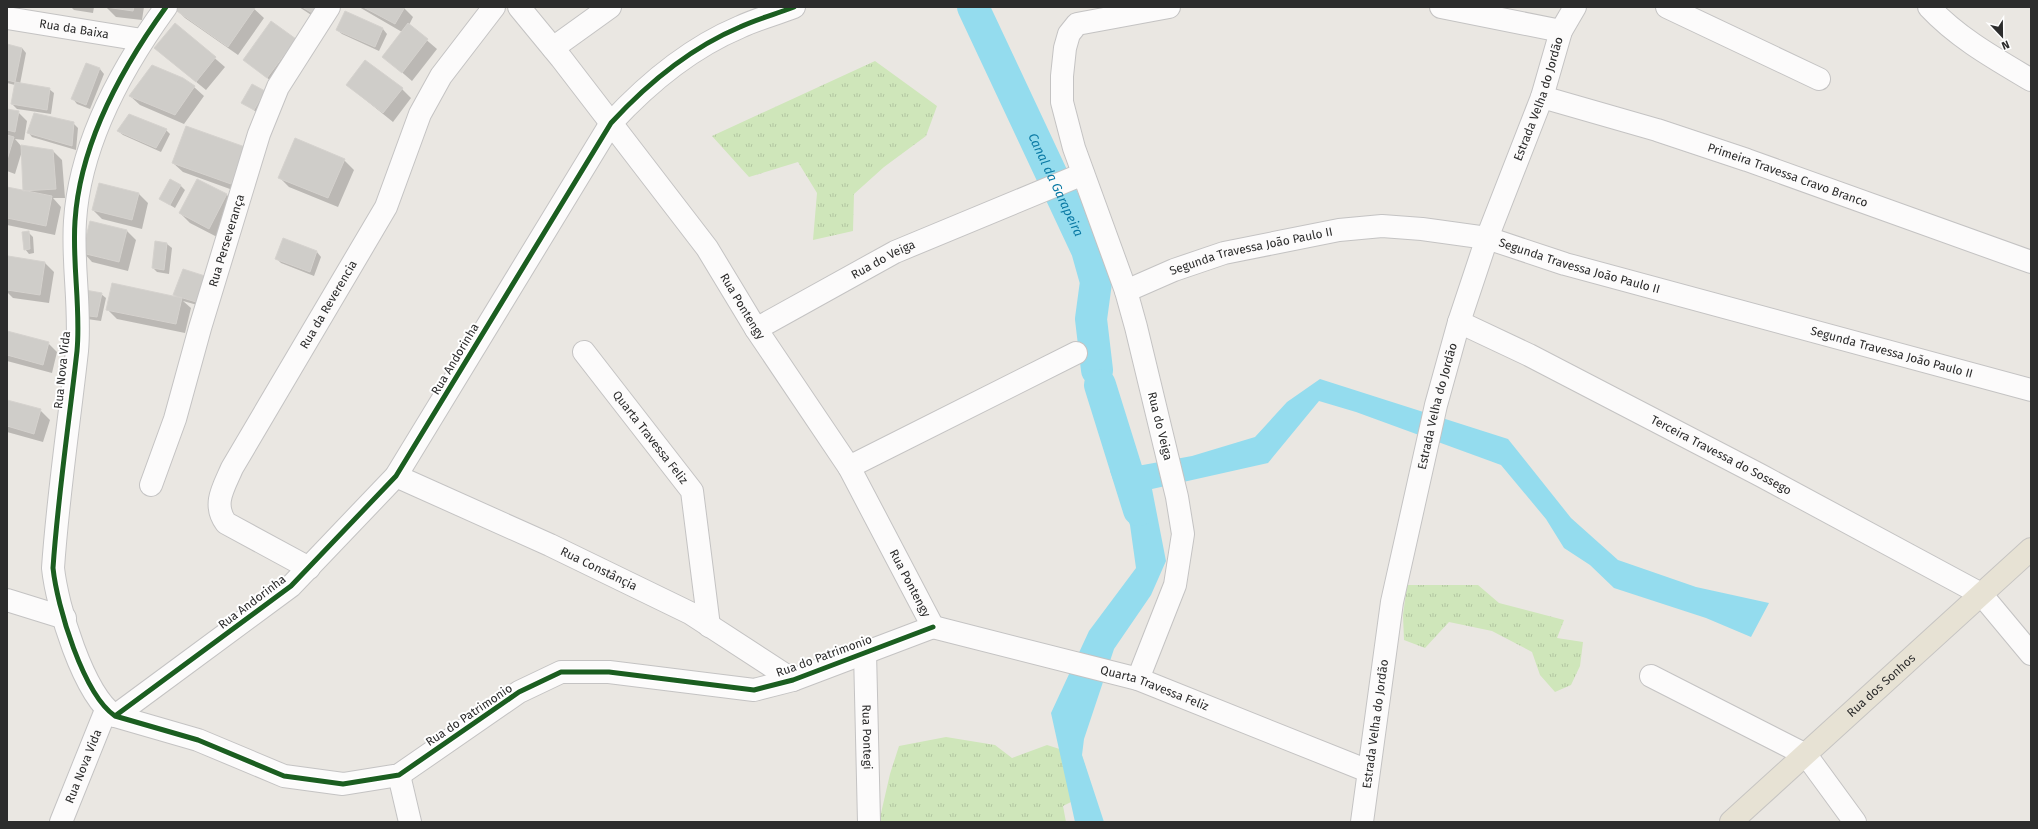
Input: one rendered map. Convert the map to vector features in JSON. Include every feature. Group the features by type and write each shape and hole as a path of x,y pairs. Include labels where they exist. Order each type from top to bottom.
{"main road":[{"name":"Rua dos Sonhos","path":"1731,822 2031,549"}],"street":[{"name":"Rua Nova Vida","path":"61,822 110,713 82,668 55,585 53,568 66,426 77,350 75,222 82,172 102,117 122,72 142,40 166,7"},
{"name":"Rua Perseverança","path":"151,485 175,419 200,328 259,134 278,87 329,7"},
{"name":"Rua da Reverencia","path":"308,568 226,523 222,517 218,505 221,493 232,468 386,207 420,114 437,83 494,7"},
{"name":"Rua Pontengy","path":"519,7 553,48 707,248 756,329 849,467 933,627"},
{"path":"553,48 610,7"},
{"name":"Rua Andorinha","path":"110,713 291,586 396,476 611,123 639,93 692,53 739,27 794,7"},
{"path":"1074,15 1168,7"},
{"path":"1441,7 1561,31"},
{"name":"Estrada Velha do Jordão","path":"1362,822 1392,602 1436,405 1459,322 1487,238 1542,97 1561,31 1575,7"},
{"path":"1667,7 1819,79"},
{"path":"1929,7 1944,23 1970,43 2031,80"},
{"name":"Rua do Veiga","path":"1074,15 1065,48 1062,76 1062,102 1083,174 1126,291 1136,326 1177,497 1183,534 1175,585 1138,680"},
{"name":"Rua da Baixa","path":"7,18 142,40"},
{"name":"Primeira Travessa Cravo Branco","path":"1542,97 1656,130 1747,160 2031,262"},
{"name":"Rua do Veiga","path":"756,329 895,252 1083,174"},
{"name":"Segunda Travessa João Paulo II","path":"1126,291 1174,270 1224,253 1339,230 1382,226 1422,229 1487,238 1565,264 2031,390"},
{"name":"Terceira Travessa do Sossego","path":"1459,322 1530,355 1760,474 1981,594"},
{"name":"Quarta Travessa Feliz","path":"584,352 692,491 709,626"},
{"path":"849,467 1076,353"},
{"name":"Rua Constânçia","path":"396,476 550,545 690,614 793,680"},
{"path":"1981,594 2031,654"},
{"path":"7,600 65,618"},
{"name":"Quarta Travessa Feliz","path":"933,627 1138,680 1368,771"},
{"name":"Rua do Patrimonio","path":"110,713 198,740 284,776 343,784 398,775 519,692 561,672 609,672 754,690 793,680 933,627"},
{"name":"Rua Pontegi","path":"864,652 864,821"},
{"path":"1651,676 1806,755 1855,822"},
{"path":"398,775 410,822"}],"green space":[{"path":"875,61 937,106 926,136 884,167 854,194 853,231 813,240 817,193 798,162 749,177 712,136"},
{"path":"1407,585 1478,585 1499,603 1564,620 1557,638 1583,642 1580,666 1571,685 1555,692 1540,675 1532,652 1492,631 1449,622 1425,648 1404,640 1403,615"},
{"path":"946,737 995,745 1012,758 1047,745 1082,756 1093,791 1063,806 1066,822 879,822 890,774 899,746"}],"water":[{"path":"1320,379 1508,439 1571,518 1618,560 1696,587 1769,603 1751,637 1706,618 1614,588 1590,565 1564,548 1546,519 1501,465 1356,412 1319,401 1268,463 1152,489 1166,561 1151,595 1114,649 1084,739 1082,755 1104,822 1075,822 1051,713 1089,631 1136,568 1130,525 1110,471 1192,456 1255,437 1287,402"}],"building":[{"path":"105,7 134,7 133,11"},
{"path":"176,7 255,8 228,47 174,9"},
{"path":"302,7 325,7 319,17"},
{"path":"363,7 405,7 395,24"},
{"path":"345,11 383,28 375,47 336,30"},
{"path":"271,21 296,39 267,78 243,60"},
{"path":"175,23 216,57 196,82 154,48"},
{"path":"408,23 428,39 402,73 382,57"},
{"path":"7,44 22,48 15,82 7,80"},
{"path":"365,60 403,88 383,113 346,85"},
{"path":"86,63 100,68 86,105 71,99"},
{"path":"152,65 183,78 195,86 175,115 129,96"},
{"path":"15,82 50,88 47,110 11,104"},
{"path":"252,84 265,91 254,110 241,103"},
{"path":"7,109 19,111 15,132 7,130"},
{"path":"34,113 74,122 72,146 27,133"},
{"path":"129,114 167,129 156,148 117,131"},
{"path":"186,126 245,147 231,184 172,163"},
{"path":"7,135 14,137 7,160"},
{"path":"295,138 345,159 328,198 278,178"},
{"path":"21,145 53,150 56,189 23,191"},
{"path":"170,179 181,185 170,205 159,199"},
{"path":"197,179 227,194 209,229 179,213"},
{"path":"99,183 139,193 132,220 92,210"},
{"path":"7,187 52,196 46,226 7,218"},
{"path":"90,221 127,230 119,262 82,253"},
{"path":"29,231 30,249 24,250 22,232"},
{"path":"283,238 317,251 310,272 275,259"},
{"path":"155,241 167,243 164,270 152,268"},
{"path":"8,256 45,262 40,295 7,290"},
{"path":"183,269 205,276 196,302 173,295"},
{"path":"112,283 182,298 176,324 106,310"},
{"path":"85,290 102,293 97,317 81,315"},
{"path":"7,331 49,342 43,365 7,355"},
{"path":"7,400 41,409 34,434 7,426"}],"waterway":[{"name":"Canal da Garapeira","path":"973,7 1087,250 1096,282 1091,319 1097,370"},
{"name":"Canal da Garapeira","path":"1100,385 1139,510"}],"cycle path":[{"path":"166,7 149,31 119,81 94,135 78,192 75,221 74,237 78,319 77,351 53,568 66,626 82,670 92,689 103,705 115,716 198,740 284,776 343,784 399,775 519,692 561,672 609,672 754,690 793,680 933,627"},
{"path":"115,716 291,586 396,476 611,123 654,81 670,68 704,45 746,24 794,7"}]}
